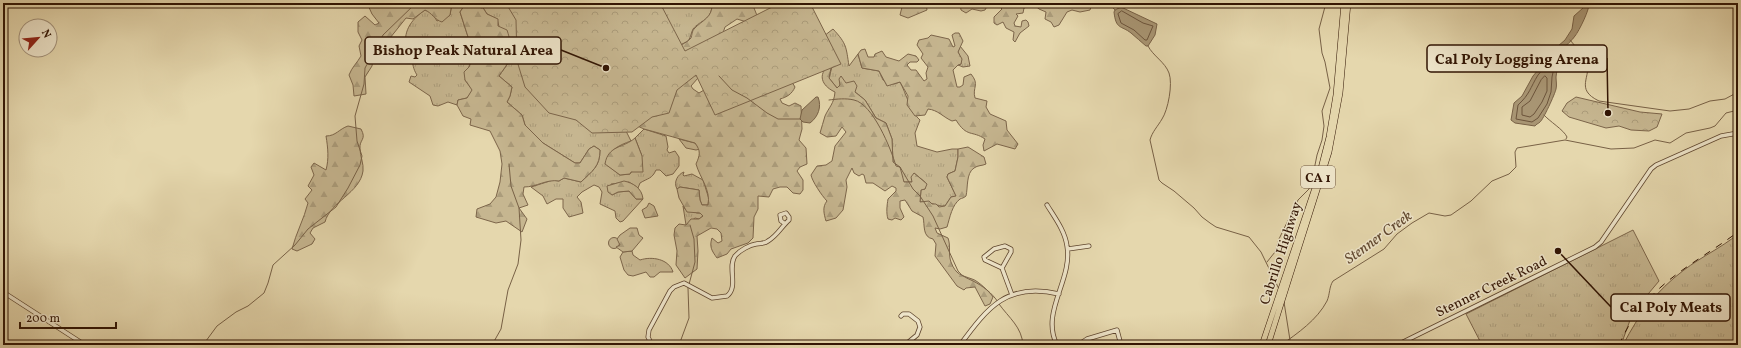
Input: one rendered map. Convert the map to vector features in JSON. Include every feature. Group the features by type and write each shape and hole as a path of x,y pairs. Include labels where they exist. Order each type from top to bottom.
{"highway":[{"name":"Cabrillo Highway","path":"1262,345 1318,176 1329,137 1336,95 1344,3"},
{"name":"Cabrillo Highway","path":"1268,345 1330,152 1340,93 1348,3"}],"street":[{"name":"Stenner Creek Road","path":"1397,345 1595,247 1601,242 1656,165 1721,136 1738,133"},
{"path":"1047,205 1063,231 1068,249 1068,263 1052,315 1052,335 1056,345"},
{"path":"652,345 648,338 649,330 670,291 674,287 684,283 712,298 727,296 731,292 732,287 731,263 736,255 754,244 766,243 779,233 784,223"},
{"path":"1002,268 1011,249 1005,246 994,249 984,257 985,260 1002,268 1012,295"},
{"path":"1068,249 1090,246"},
{"path":"960,345 983,314 998,302 1012,295 1031,291 1045,291 1059,294"},
{"path":"3,292 85,345"},
{"path":"901,316 903,314 909,314 918,321 920,327 917,335 905,345"},
{"path":"1078,345 1087,339 1117,330 1121,345"},
{"path":"720,345 741,345"}],"green space":[{"path":"367,3 379,3 385,6 385,3 452,3 450,15 442,22 437,20 425,10 413,19 406,18 390,38 374,53 372,66 365,77 366,94 354,96 353,85 349,75 361,56 359,46 362,40 358,32 358,22 365,16 375,25 379,23 372,14"},
{"path":"452,3 459,3 464,6 460,12 470,43 478,48 471,60 465,80 473,90 467,98 458,100 457,105 448,102 438,106 433,105 430,96 409,82 411,76 415,77 417,75 405,40 410,25 425,10 432,13 437,21 450,15"},
{"path":"459,3 480,3 487,14 498,19 498,26 507,30 511,54 507,64 499,76 512,87 507,102 522,115 525,125 543,143 575,163 580,163 589,149 594,146 600,150 597,165 581,182 564,178 559,181 550,181 524,187 523,194 528,205 519,208 527,219 522,232 506,221 496,223 476,217 477,209 490,204 496,197 500,182 502,164 500,151 490,131 470,125 471,119 463,116 457,105 458,100 467,98 472,90 465,80 464,72 469,67 478,48 470,43 460,12 464,6"},
{"path":"474,3 660,3 685,51 780,3 810,3 841,64 715,115 696,75 677,90 669,113 652,117 632,132 592,133 576,120 549,113 525,87 517,61 516,20 507,5 481,8"},
{"path":"480,3 696,3 699,5 712,3 710,13 706,19 693,29 688,41 603,85 631,141 614,149 609,155 606,164 620,175 630,174 642,156 635,138 644,129 666,136 668,147 667,150 669,153 675,151 679,157 679,166 673,174 666,176 660,170 656,170 651,177 640,183 638,188 629,182 611,184 612,195 618,192 629,191 636,199 643,199 623,221 620,222 616,218 615,211 600,204 602,192 599,187 594,185 582,192 577,197 581,202 583,213 569,217 563,208 563,199 556,199 547,204 543,196 531,187 553,180 559,181 564,178 581,182 597,165 600,150 594,146 589,149 580,163 575,163 543,143 525,125 522,115 507,102 512,87 499,76 509,62 497,19 487,14"},
{"path":"712,3 752,3 758,18 750,23 737,19 725,27 707,80 698,78 691,86 699,93 704,90 790,79 795,87 794,89 789,95 780,99 782,103 789,106 795,103 801,106 802,129 799,140 806,148 807,164 800,167 797,171 803,180 803,190 800,194 793,193 787,187 780,187 773,189 769,197 758,196 758,209 754,217 753,238 748,243 731,249 727,254 717,258 712,249 711,241 712,238 718,243 722,241 721,233 717,229 711,228 697,236 697,269 685,278 676,265 677,251 674,235 675,228 679,224 686,225 691,219 699,219 703,216 700,213 687,212 679,198 677,189 680,187 699,190 702,205 708,205 709,200 707,189 696,164 699,156 698,148 695,143 644,129 633,124 677,47 691,38 694,29 711,12"},
{"path":"901,3 926,3 927,10 908,18 900,15 902,7"},
{"path":"960,3 989,3 985,10 981,11 972,9 966,13 961,10"},
{"path":"996,3 1030,3 1030,6 1024,8 1023,13 1016,14 1018,16 1014,23 1015,26 1021,27 1022,21 1026,20 1029,26 1020,33 1015,42 1013,40 1014,32 1006,28 1003,22 997,25 994,23 994,17 1002,9"},
{"path":"1032,3 1090,3 1091,7 1090,10 1080,12 1072,10 1067,12 1059,25 1054,27 1051,22 1045,19 1046,12 1039,9"},
{"path":"833,29 841,38 845,46 849,66 858,54 862,68 879,71 883,80 894,84 900,82 911,108 920,120 915,133 917,146 937,152 958,149 955,171 948,174 947,177 956,196 951,197 945,206 920,202 921,189 925,189 925,182 914,173 912,182 904,182 893,162 892,139 886,123 876,118 865,100 846,83 840,82 840,85 837,88 829,78 833,63 824,36"},
{"path":"959,33 963,41 958,52 962,59 961,64 953,70 957,87 963,85 964,77 971,74 975,81 975,98 987,101 986,107 990,114 1006,121 1007,130 1018,144 1015,149 997,144 984,151 983,145 985,139 967,132 956,120 952,121 938,112 928,109 925,115 915,116 907,105 908,96 900,82 887,86 879,71 862,68 858,54 861,50 865,49 868,57 874,57 875,54 882,51 886,57 899,61 908,54 916,56 919,60 917,62 910,62 907,65 911,70 916,70 924,81 927,79 926,73 928,67 921,58 923,54 917,45 919,40 928,38 931,35 949,39 953,47 955,46 952,35"},
{"path":"960,46 968,56 970,66 963,67 958,65 961,64 961,59 958,52"},
{"path":"827,67 831,68 829,78 837,88 840,85 839,79 841,76 846,83 854,81 857,86 855,92 865,100 876,118 886,123 892,139 893,162 900,167 904,182 912,182 911,177 914,173 927,184 925,189 921,190 920,202 929,201 939,207 945,206 951,197 956,196 947,177 948,174 955,171 958,149 968,147 984,157 986,164 977,166 971,170 968,177 966,196 955,204 947,227 940,229 935,228 937,233 948,238 950,259 955,270 974,280 986,289 993,297 990,304 985,306 975,287 966,288 964,290 957,286 935,256 936,244 933,239 927,236 923,217 912,211 905,200 900,201 900,208 904,217 901,220 895,218 892,220 888,219 888,199 896,191 896,188 892,186 885,191 873,183 866,183 864,175 862,174 859,176 854,173 852,168 846,180 847,187 843,210 836,218 826,221 824,208 827,201 813,181 811,175 817,166 826,165 832,161 835,146 846,132 842,127 836,136 827,137 820,133 825,116 834,100 835,92 825,85 822,78 822,74"},
{"path":"1576,97 1640,112 1662,114 1657,127 1649,131 1631,130 1619,126 1606,128 1569,117 1562,111 1567,103"},
{"path":"348,126 361,129 363,133 360,146 363,168 361,179 351,192 333,209 325,222 313,228 310,233 315,239 312,244 297,251 292,249 308,203 305,199 312,190 308,186 314,175 311,167 314,163 326,170 328,153 326,136 335,134"},
{"path":"635,138 642,156 643,172 631,172 630,174 620,175 605,164 609,153"},
{"path":"679,139 695,143 700,149 696,150 686,148"},
{"path":"684,172 684,176 692,174 703,180 709,199 708,205 702,205 699,190 680,187 677,189 677,179"},
{"path":"624,181 631,183 639,189 643,199 636,199 629,191 618,192 612,195 608,192 607,186"},
{"path":"649,203 654,206 658,216 645,218 642,210 647,207"},
{"path":"683,206 685,209 701,213 703,216 699,219 695,218 686,225"},
{"path":"630,228 637,228 639,235 643,238 632,251 623,252 616,247 620,245 617,239"},
{"path":"1633,230 1659,281 1633,312 1621,345 1482,345 1466,314"},
{"path":"1738,234 1738,345 1623,345 1642,313 1665,286 1691,265"},
{"path":"614,237 618,239 620,243 618,247 614,249 610,247 608,243 610,239"},
{"path":"632,251 633,255 640,260 650,258 664,261 673,272 660,272 654,277 650,277 646,272 633,276 628,275 624,270 620,257 623,252"}],"water":[{"path":"1586,3 1589,3 1589,6 1586,15 1574,38 1564,48 1560,56 1556,77 1556,89 1544,117 1535,126 1515,123 1511,120 1514,103 1522,96 1533,76 1545,62 1550,53 1565,40 1572,29 1574,16"},
{"path":"1121,7 1157,24 1155,35 1148,46 1116,22 1114,12"},
{"path":"816,97 818,97 820,104 817,115 810,123 803,122 800,119 802,110"}],"waterway":[{"path":"203,345 217,326 236,312 248,306 264,293 273,265 295,245 308,229 336,207 348,188 360,165 362,156 357,141 355,116 364,84 365,68 383,35 416,3"},
{"path":"1109,3 1115,10"},
{"path":"1267,262 1275,252 1279,239 1298,200 1309,189 1322,140 1324,126 1322,111 1330,88 1322,53 1319,29 1326,3"},
{"path":"1570,40 1587,60 1587,92 1599,101 1670,111 1689,109 1710,101 1725,99 1738,92"},
{"path":"1148,46 1165,66 1170,78 1170,90 1166,110 1150,140 1159,180 1216,227 1249,237 1261,252 1279,289"},
{"path":"719,76 732,90 747,98 767,113 778,119 800,119"},
{"path":"829,100 854,100 861,103 868,110 886,139 896,166 900,167 913,189 920,196 933,216 958,271 963,276 987,290 998,302"},
{"name":"Stenner Creek","path":"1281,345 1307,326 1323,308 1329,296 1333,281 1384,249 1397,234 1412,223 1429,213 1445,216 1451,215 1471,201 1492,181 1509,174 1516,167 1515,152 1517,148 1565,140 1611,149 1634,148 1655,140 1670,143 1686,133 1715,126 1726,113 1738,110"},
{"path":"1544,115 1563,131 1567,137 1566,139"},
{"path":"492,345 501,329 508,290 518,264 521,240 519,208 511,186 509,164"},
{"path":"679,345 689,318 688,288 695,262 694,239 690,225"},
{"path":"1284,302 1290,340"},
{"path":"999,304 1018,328 1023,345"},
{"path":"3,339 21,345"},
{"path":"48,345 53,343 57,345"}],"railway":[{"path":"1619,345 1630,324 1655,292 1686,268 1738,232"}],"place":[{"name":"Bishop Peak Natural Area","path":"606,68"},
{"name":"Cal Poly Logging Arena","path":"1608,113"},
{"name":"Cal Poly Meats","path":"1558,251"}]}
